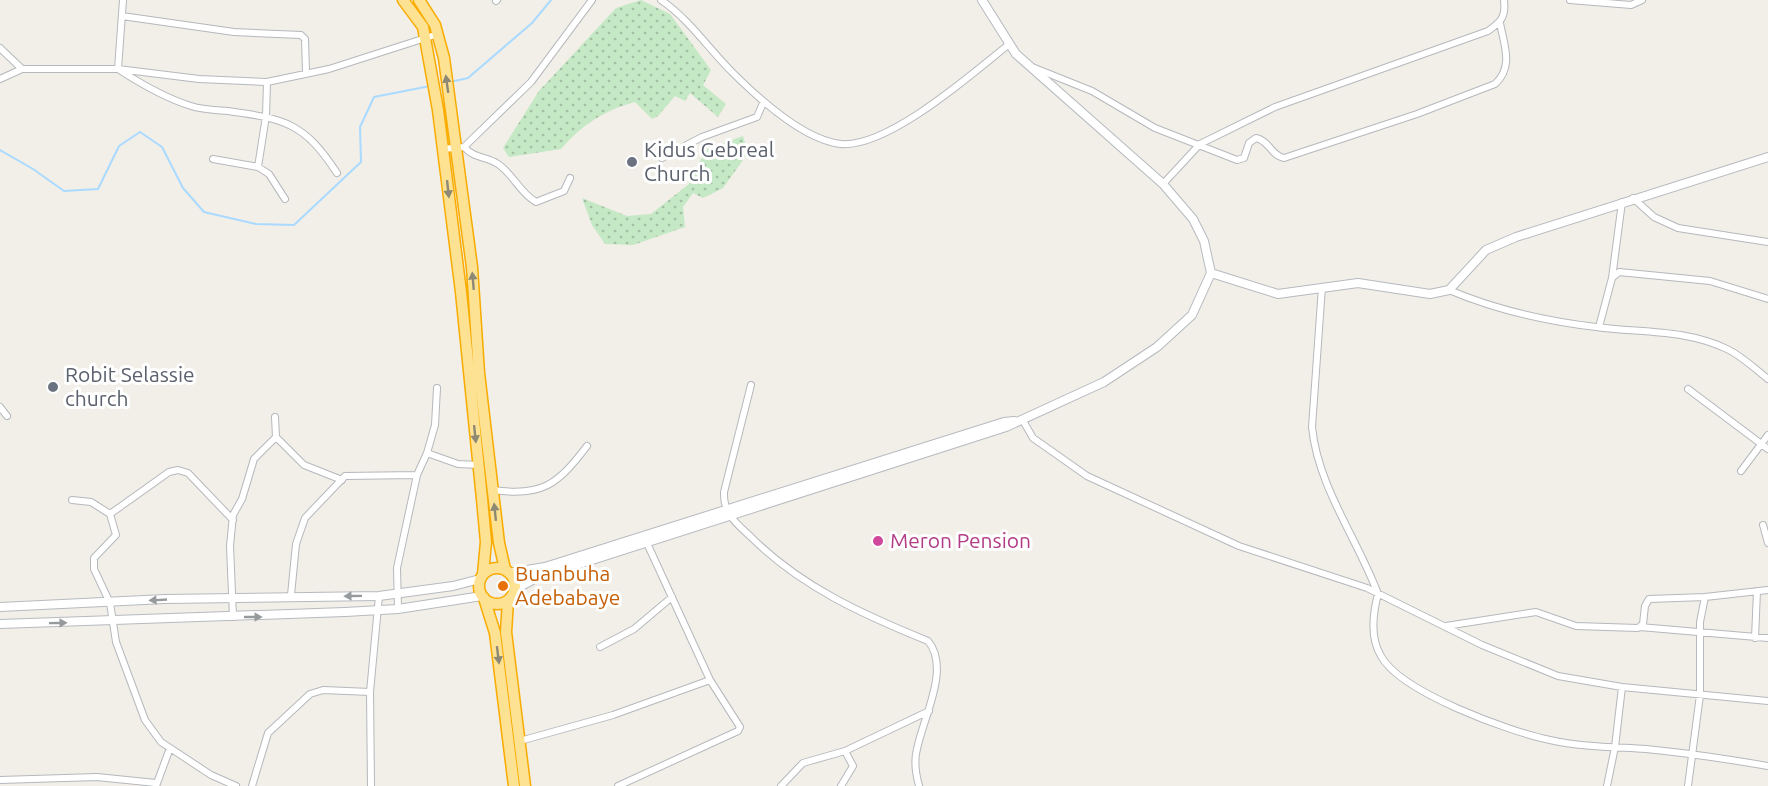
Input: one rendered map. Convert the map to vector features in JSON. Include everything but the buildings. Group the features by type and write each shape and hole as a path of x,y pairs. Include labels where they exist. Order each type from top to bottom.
{"highway":[{"path":"412,2 438,34 460,148 472,267 471,340"},
{"path":"412,2 426,37 431,61 471,340 486,542 481,576 483,597 495,633 514,786"},
{"path":"474,374 507,571 514,590 508,600 506,632 525,786"},
{"path":"481,576 493,568 507,571"},
{"path":"483,597 497,604 508,600"}],"street":[{"path":"118,69 123,0"},
{"path":"460,148 531,82 592,0"},
{"path":"662,0 677,11 713,53 763,103 818,136 841,144 862,141 907,122 942,98 1008,45"},
{"path":"514,590 536,578 727,512 1006,428 1018,420 1104,382 1157,347 1191,315 1211,273 1204,241 1193,219 1163,184 1026,64 1008,45 982,0"},
{"path":"1163,184 1200,144 1275,107 1488,31 1500,23 1505,13 1504,0"},
{"path":"1570,0 1631,6 1642,0"},
{"path":"122,16 234,32 301,35 305,39 306,72"},
{"path":"1026,64 1092,91 1155,128 1240,160 1253,139 1261,139 1269,145 1274,154 1284,158 1417,114 1495,84 1504,76 1507,67 1500,23"},
{"path":"0,79 22,69 118,69 199,79 267,81 329,69 438,34"},
{"path":"0,48 22,69"},
{"path":"118,69 148,89 192,107 266,116 292,124 318,144 337,173"},
{"path":"258,167 266,116 267,81"},
{"path":"662,158 702,137 757,117 763,103"},
{"path":"443,149 460,148 477,158 500,165 528,197 536,202 564,191 570,178"},
{"path":"1211,273 1278,294 1358,283 1430,294 1449,290 1486,250 1516,237 1768,157"},
{"path":"213,159 258,167 269,174 285,199"},
{"path":"1633,198 1654,217 1678,228 1768,242"},
{"path":"1599,327 1612,278 1622,202"},
{"path":"1612,278 1619,272 1710,281 1768,299"},
{"path":"1322,287 1312,427 1314,446 1321,469 1378,594 1373,614 1375,634 1380,655 1392,672 1436,699 1494,723 1550,741 1692,754 1768,766"},
{"path":"1449,290 1481,304 1555,321 1667,332 1704,339 1729,350 1768,379"},
{"path":"751,385 724,492 727,512 781,565 822,593 928,641 935,650 938,667 929,711 916,750 919,786"},
{"path":"398,609 396,568 417,475 427,453 435,425 437,388"},
{"path":"1688,389 1768,449"},
{"path":"0,407 7,416"},
{"path":"275,417 276,437 304,465 342,480"},
{"path":"1018,420 1033,438 1087,476 1239,546 1378,594 1445,627 1558,676 1622,687 1768,701"},
{"path":"1741,471 1768,435"},
{"path":"233,617 230,546 232,520 242,499 254,459 276,437"},
{"path":"493,490 511,492 545,487 563,476 587,446"},
{"path":"427,453 458,464 479,465"},
{"path":"110,514 169,472 178,470 188,473 232,520"},
{"path":"291,595 296,544 306,518 342,480 352,474 417,475"},
{"path":"72,500 91,502 110,514 116,535 94,558 94,568 110,603 116,642 137,703 155,735 170,748 211,775 236,786"},
{"path":"1763,525 1768,543"},
{"path":"507,571 545,567 645,539"},
{"path":"618,786 738,731 738,722 710,680 645,539"},
{"path":"2,605 291,595 378,596 453,586 481,576"},
{"path":"1640,627 1649,599 1705,597 1768,590"},
{"path":"1755,638 1757,591"},
{"path":"371,786 370,692 378,596"},
{"path":"2,625 398,609 483,597"},
{"path":"600,647 634,630 672,597"},
{"path":"1688,786 1700,695 1700,634 1705,597"},
{"path":"1445,627 1536,612 1576,626 1640,627 1700,634 1768,638"},
{"path":"520,741 613,715 710,680"},
{"path":"1607,786 1615,747 1622,687"},
{"path":"252,786 268,733 310,694 323,690 370,692"},
{"path":"781,786 803,763 844,751 929,711"},
{"path":"0,783 22,779 121,778 156,784 170,748"},
{"path":"841,786 853,766 844,751"},
{"path":"121,778 121,786"},
{"path":"22,779 27,786"}],"green space":[{"path":"641,0 670,14 711,70 703,85 726,104 718,117 690,93 685,101 675,96 658,116 652,119 635,102 614,109 594,120 561,149 509,157 503,148 539,91 616,8"},
{"path":"743,136 748,153 723,188 703,198 693,193 683,207 685,227 633,245 605,244 592,225 582,198 627,216 651,214 689,184 706,149"}],"waterway":[{"path":"450,82 468,78 532,23 551,0"},
{"path":"0,150 33,169 64,191 98,189 119,146 140,132 162,147 183,188 204,212 256,224 294,225 361,162 360,127 374,97 430,86"}],"place":[{"name":"Kidus Gebreal Church","path":"632,162"},
{"name":"Robit Selassie church","path":"53,387"},
{"name":"Meron Pension","path":"878,541"},
{"name":"Buanbuha Adebabaye","path":"503,586"}]}
